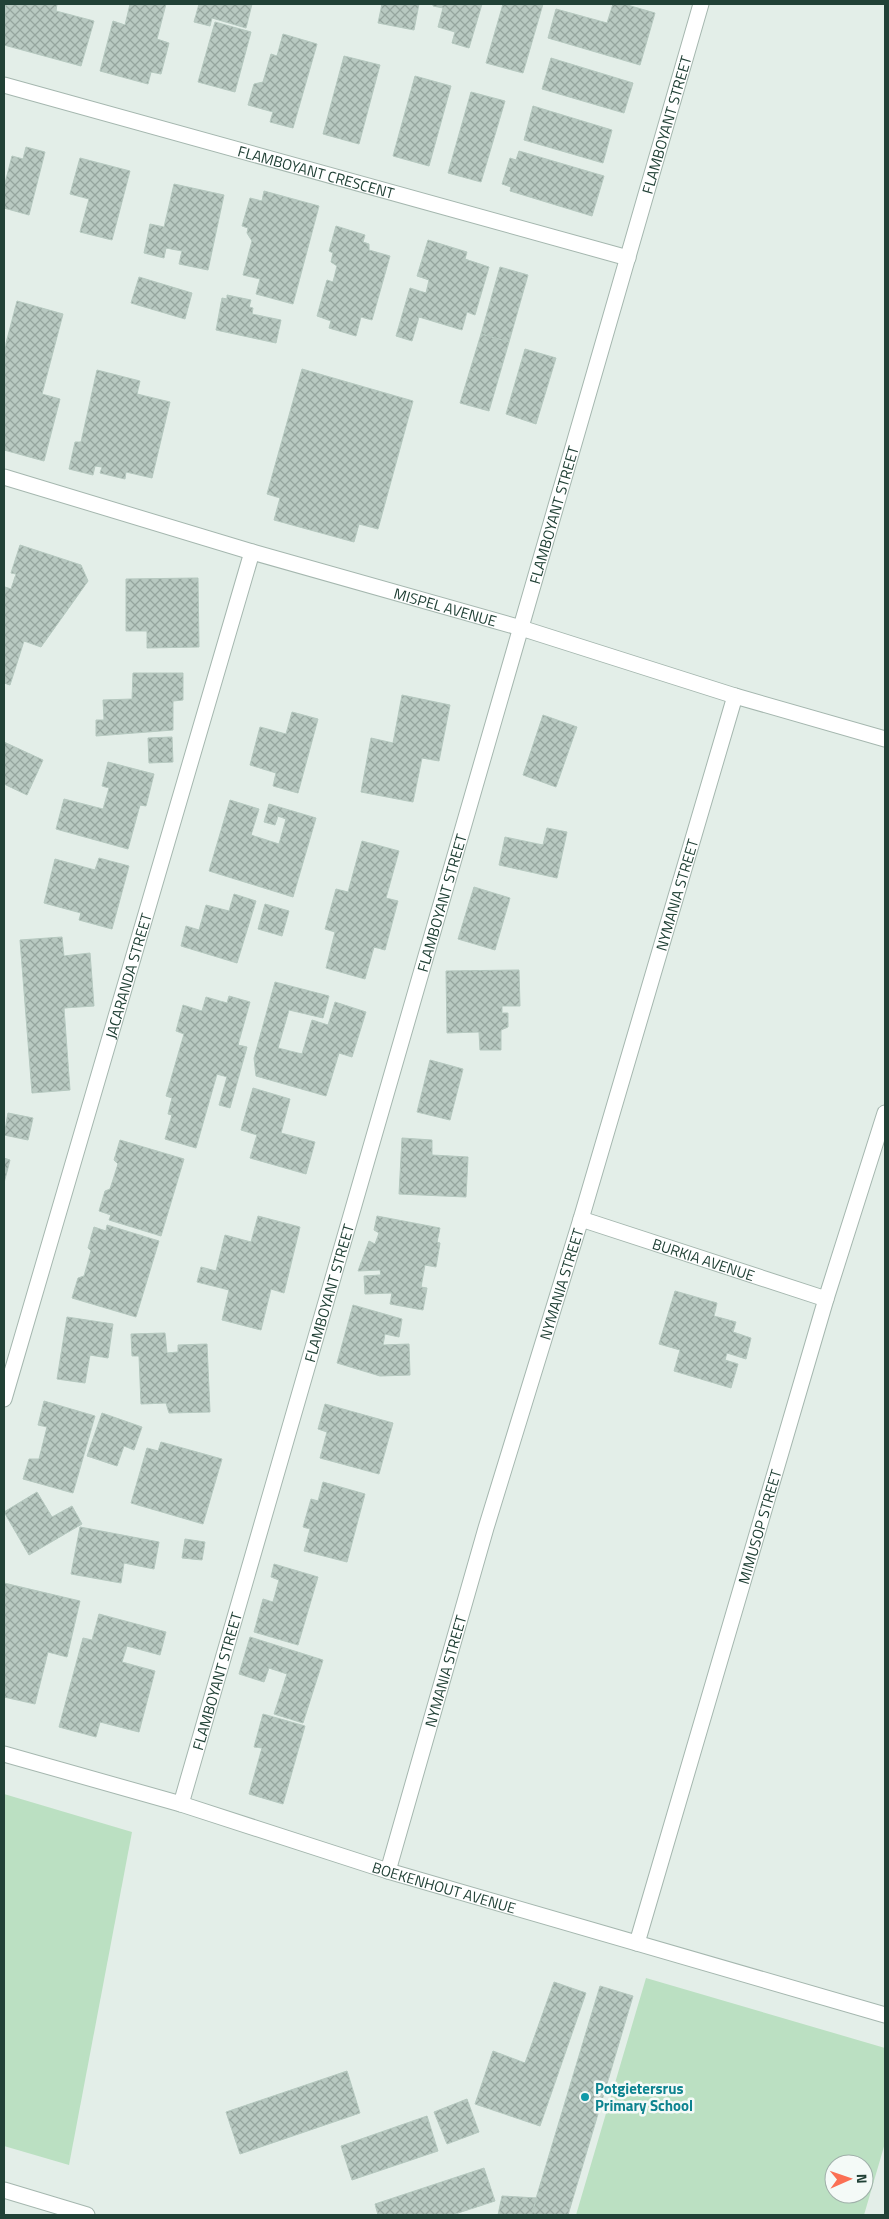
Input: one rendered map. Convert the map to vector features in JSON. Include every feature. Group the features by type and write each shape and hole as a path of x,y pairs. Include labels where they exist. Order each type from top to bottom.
{"street":[{"name":"FLAMBOYANT STREET","path":"181,1804 702,4"},
{"name":"FLAMBOYANT CRESCENT","path":"4,85 628,258"},
{"name":"MISPEL AVENUE","path":"4,476 252,552 521,628 735,696 885,739"},
{"name":"JACARANDA STREET","path":"4,1400 252,552"},
{"name":"NYMANIA STREET","path":"388,1871 486,1528 581,1219 735,696"},
{"name":"MIMUSOP STREET","path":"636,1943 826,1299 885,1112"},
{"name":"BURKIA AVENUE","path":"581,1219 826,1299"},
{"name":"BOEKENHOUT AVENUE","path":"4,1754 181,1804 388,1871 885,2015"},
{"path":"4,2190 87,2215"}],"green space":[{"path":"4,1794 132,1832 69,2165 4,2146"},
{"path":"646,1978 885,2048 885,2143 874,2181 874,2154 824,2154 824,2204 867,2204 864,2215 576,2215"}],"building":[{"path":"5,4 57,4 56,11 94,21 81,66 4,45"},
{"path":"130,4 166,4 157,39 169,43 161,74 151,72 148,84 100,71 113,21 125,25"},
{"path":"199,4 252,4 246,28 212,18 210,26 194,22"},
{"path":"382,4 419,4 414,30 378,23"},
{"path":"433,4 482,4 469,48 452,43 455,32 438,27 443,8 433,6"},
{"path":"503,4 543,4 523,73 486,63"},
{"path":"613,4 624,4 655,13 640,65 548,38 556,9 607,23"},
{"path":"215,22 251,32 235,92 198,82"},
{"path":"283,34 317,44 293,128 270,122 273,112 248,105 254,84 263,82 271,54 277,56"},
{"path":"344,56 380,65 359,144 323,134"},
{"path":"551,58 633,83 624,113 542,89"},
{"path":"415,76 451,86 429,166 393,156"},
{"path":"471,92 505,101 481,182 448,173"},
{"path":"533,106 612,130 603,163 524,140"},
{"path":"26,147 45,152 29,215 4,208 4,187 12,156 23,159"},
{"path":"519,151 604,176 592,216 510,191 511,187 502,184 510,158 516,160"},
{"path":"80,158 130,171 112,240 80,232 89,199 70,194"},
{"path":"174,184 224,195 208,270 179,264 182,251 166,248 164,258 144,253 150,224 164,227"},
{"path":"264,191 319,206 293,304 256,294 260,279 243,275 252,241 247,233 248,228 242,226 250,198 262,201"},
{"path":"336,226 365,235 363,242 369,244 369,250 390,256 372,320 361,317 356,336 329,328 331,321 317,316 327,280 333,282 337,266 331,262 333,253 329,251"},
{"path":"428,240 467,252 465,259 489,267 475,315 467,312 462,330 419,317 412,341 396,336 410,288 426,293 429,280 417,276"},
{"path":"500,267 528,275 509,342 481,334"},
{"path":"139,277 192,293 185,319 131,303"},
{"path":"227,295 251,300 249,307 253,308 252,314 281,320 276,343 216,330 222,298 227,299"},
{"path":"17,301 63,314 42,394 60,399 44,461 4,450 4,351"},
{"path":"481,334 509,342 489,411 460,403"},
{"path":"525,349 556,358 536,424 506,414"},
{"path":"302,369 413,401 378,529 359,524 354,542 274,520 280,498 267,494"},
{"path":"97,370 140,381 137,394 170,402 152,478 126,472 125,479 100,473 102,467 95,466 93,475 69,469 75,442 81,442"},
{"path":"20,545 81,565 88,581 41,647 24,641 10,685 4,683 4,592 5,587 11,589 16,574 11,573"},
{"path":"198,578 199,647 147,648 147,631 126,631 126,579"},
{"path":"133,673 183,673 183,700 173,701 173,730 96,736 96,720 104,720 103,700 132,699"},
{"path":"402,695 450,705 439,761 422,758 413,802 361,792 371,738 393,743"},
{"path":"292,712 318,719 298,793 273,786 276,773 250,765 260,727 286,734"},
{"path":"543,715 577,727 556,787 523,775"},
{"path":"172,737 173,762 149,763 148,738"},
{"path":"4,742 43,760 27,795 4,784"},
{"path":"108,762 154,774 146,806 140,805 128,849 56,829 64,799 103,809 109,788 102,786"},
{"path":"230,800 259,809 251,835 279,844 286,819 278,816 275,825 264,822 269,804 316,818 293,897 209,871"},
{"path":"547,828 567,832 557,878 499,865 505,837 543,845"},
{"path":"362,841 399,851 386,898 398,901 385,950 374,947 365,979 326,968 335,932 325,929 336,889 348,892"},
{"path":"99,858 129,866 112,929 79,920 81,913 44,903 55,859 95,870"},
{"path":"474,887 510,898 495,950 458,939"},
{"path":"234,894 256,901 237,963 181,946 186,926 199,930 206,905 229,911"},
{"path":"265,904 289,911 282,936 258,929"},
{"path":"62,937 64,956 90,953 94,1006 64,1008 70,1090 32,1093 20,940"},
{"path":"519,970 520,1006 502,1006 502,1013 508,1013 508,1027 501,1030 501,1050 480,1050 479,1032 447,1033 446,971"},
{"path":"275,982 329,996 323,1018 289,1010 278,1048 302,1054 312,1020 328,1025 335,1002 366,1012 352,1057 339,1053 326,1096 256,1076 254,1058"},
{"path":"229,996 250,1002 238,1045 247,1047 230,1108 219,1105 227,1077 217,1074 196,1148 165,1139 172,1115 168,1114 172,1098 166,1096 184,1034 176,1031 183,1005 202,1011 206,997 227,1003"},
{"path":"430,1060 463,1069 450,1120 417,1112"},
{"path":"253,1088 290,1099 281,1133 315,1142 306,1174 250,1158 257,1135 241,1130"},
{"path":"8,1113 33,1118 28,1140 4,1135"},
{"path":"402,1138 432,1140 432,1155 468,1157 466,1197 399,1194"},
{"path":"120,1140 184,1159 161,1236 109,1220 111,1215 99,1211 105,1191 110,1189 118,1164 114,1160"},
{"path":"4,1158 10,1160 4,1183"},
{"path":"258,1216 300,1227 284,1293 271,1289 261,1330 222,1320 229,1290 197,1282 201,1267 216,1271 225,1235 251,1242"},
{"path":"377,1216 440,1228 437,1242 440,1243 436,1267 425,1265 421,1287 427,1288 423,1310 390,1304 392,1293 365,1294 364,1276 381,1275 380,1270 358,1271 369,1241 375,1244 379,1233 374,1230"},
{"path":"107,1225 159,1241 136,1317 72,1298 78,1278 84,1276 91,1251 88,1248 94,1227 106,1231"},
{"path":"675,1291 717,1303 714,1316 736,1322 733,1332 751,1338 746,1359 727,1353 725,1360 738,1364 731,1388 674,1371 680,1350 659,1344"},
{"path":"353,1305 402,1319 399,1337 385,1334 383,1345 409,1344 410,1375 380,1376 337,1363"},
{"path":"67,1317 113,1324 108,1358 90,1355 85,1383 57,1379"},
{"path":"165,1333 167,1353 178,1352 178,1345 207,1344 210,1412 169,1413 166,1403 141,1404 139,1356 132,1356 131,1334"},
{"path":"44,1401 95,1416 73,1493 23,1479 29,1459 39,1459 47,1427 38,1425"},
{"path":"325,1404 393,1423 379,1474 320,1458 327,1432 318,1429"},
{"path":"102,1413 142,1427 134,1450 124,1446 117,1466 87,1456"},
{"path":"161,1442 222,1459 203,1524 131,1503 147,1448 158,1451"},
{"path":"323,1482 365,1494 347,1562 304,1551 310,1529 303,1527 311,1499 318,1501"},
{"path":"37,1492 52,1517 72,1506 82,1524 29,1555 4,1512"},
{"path":"80,1527 159,1542 154,1569 124,1563 121,1583 71,1574"},
{"path":"185,1539 205,1542 202,1560 182,1558"},
{"path":"274,1564 318,1577 298,1645 254,1632 263,1599 273,1602 279,1580 271,1577"},
{"path":"4,1583 80,1601 67,1657 48,1652 35,1704 4,1697"},
{"path":"99,1614 166,1632 160,1655 127,1646 122,1662 155,1671 139,1732 100,1722 96,1737 59,1727 83,1638 92,1640"},
{"path":"250,1637 323,1660 303,1723 274,1714 287,1674 269,1668 264,1682 239,1674"},
{"path":"263,1714 305,1726 283,1804 249,1794 262,1748 254,1747"},
{"name":"Potgietersrus Primary School","path":"554,1982 586,1993 540,2126 475,2104 493,2051 525,2063"},
{"name":"Potgietersrus Primary School","path":"600,1986 633,1996 568,2215 531,2215"},
{"path":"347,2071 360,2113 240,2154 226,2112"},
{"path":"467,2099 479,2132 447,2144 434,2112"},
{"path":"427,2116 438,2151 352,2180 341,2146"},
{"path":"484,2168 495,2201 452,2215 378,2215 375,2204"},
{"path":"502,2196 537,2198 531,2215 498,2215"}],"place":[{"name":"Potgietersrus Primary School","path":"585,2097"}]}
